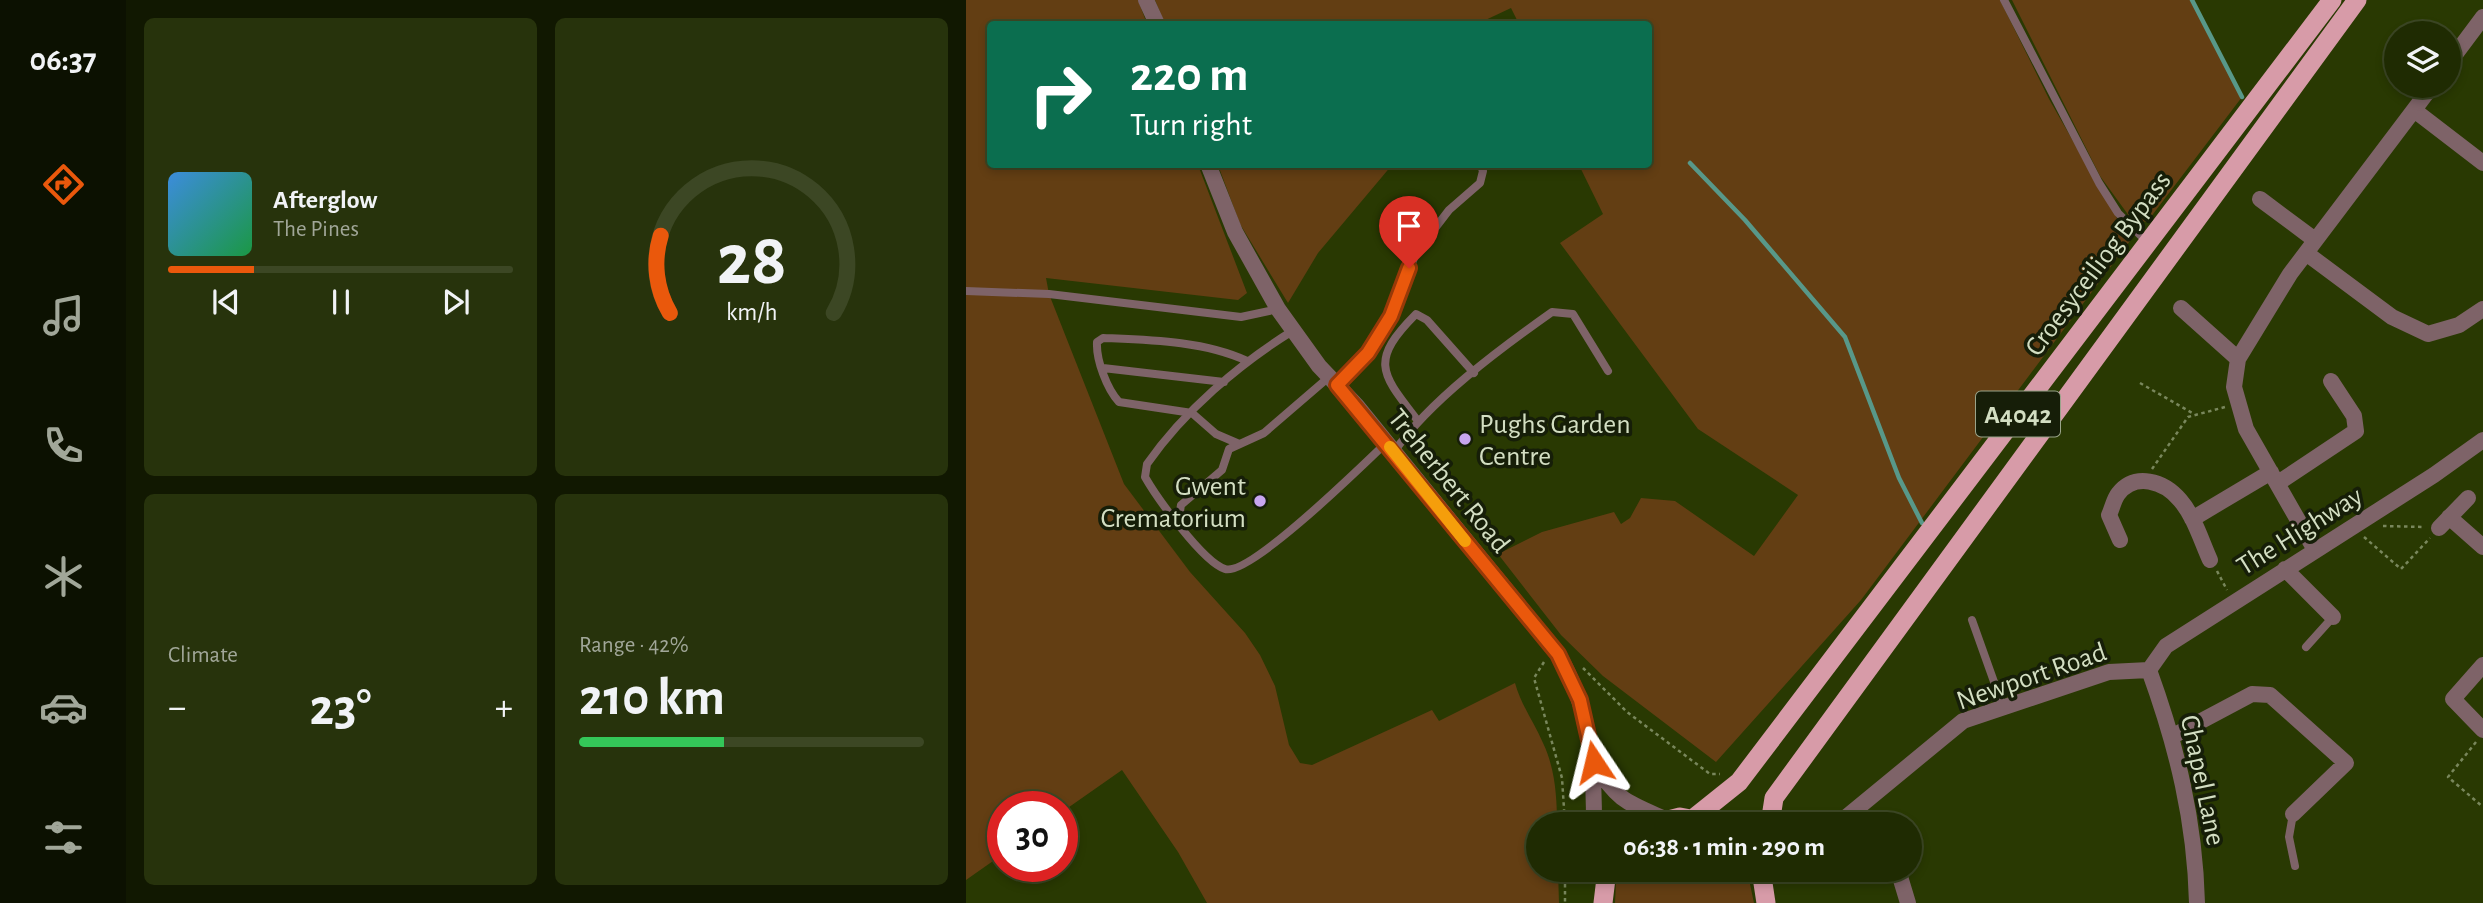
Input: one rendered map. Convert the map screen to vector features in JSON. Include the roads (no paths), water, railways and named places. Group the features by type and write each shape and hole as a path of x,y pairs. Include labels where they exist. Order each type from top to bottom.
{"highway":[{"name":"Croesyceiliog Bypass","path":"1701,812 1741,779 2332,0"},
{"name":"Croesyceiliog Bypass","path":"1772,812 1774,798 2357,0"},
{"path":"1763,882 1766,903"}],"street":[{"path":"1146,0 1156,21"},
{"path":"2461,47 2483,17"},
{"path":"2315,550 2246,429 2234,387 2238,359 2311,247 2423,98"},
{"path":"2414,110 2483,163"},
{"name":"Treherbert Road","path":"1210,168 1235,232 1278,309 1333,381 1558,654 1573,680 1583,710 1594,762 1594,812"},
{"path":"2260,199 2392,317 2428,334 2459,325 2483,309"},
{"path":"2181,307 2238,359"},
{"path":"2192,519 2275,478 2356,431 2354,416 2331,381"},
{"name":"The Highway","path":"2149,670 2166,646 2483,440"},
{"path":"2120,540 2109,515 2118,494 2133,482 2149,480 2166,487 2180,499 2210,559"},
{"path":"2468,498 2444,523 2483,547"},
{"path":"2285,569 2333,617"},
{"path":"2483,665 2454,699 2483,732"},
{"name":"Newport Road","path":"1854,811 1963,721 2109,672 2149,670"},
{"name":"Chapel Lane","path":"2149,670 2173,736 2191,816 2197,903"},
{"path":"2173,736 2252,694 2270,695 2346,763 2293,814"},
{"name":"Treherbert Road","path":"1594,762 1610,790 1642,812"},
{"path":"1902,882 1908,903"}],"lane":[{"path":"2004,0 2099,183 2118,213 2148,243"},
{"path":"1178,523 1181,505 1222,470 1229,449 1237,443 1251,441 1264,433 1368,353 1391,316 1416,253 1449,210 1480,183 1482,168"},
{"path":"966,291 1049,294 1241,317 1278,309"},
{"path":"1294,330 1247,361 1192,413 1147,464 1145,477 1178,523 1212,562 1225,569 1235,570 1251,562 1390,448 1474,373 1552,312 1573,314 1608,371"},
{"path":"1418,421 1387,380 1385,367 1393,337 1416,314 1427,320 1474,373"},
{"path":"1237,443 1216,434 1192,413 1119,402 1113,395 1096,355 1097,342 1103,338 1195,347 1229,352 1247,361"},
{"path":"1103,368 1224,382"},
{"path":"2306,647 2333,617"},
{"path":"1972,620 2003,707"},
{"path":"2293,814 2289,837 2295,866"}],"waterway":[{"path":"2192,0 2242,97"},
{"path":"1690,163 1745,220 1845,337 1899,478 1922,523"}],"place":[{"name":"Pughs Garden Centre","path":"1465,439"},
{"name":"Gwent Crematorium","path":"1260,501"}]}
